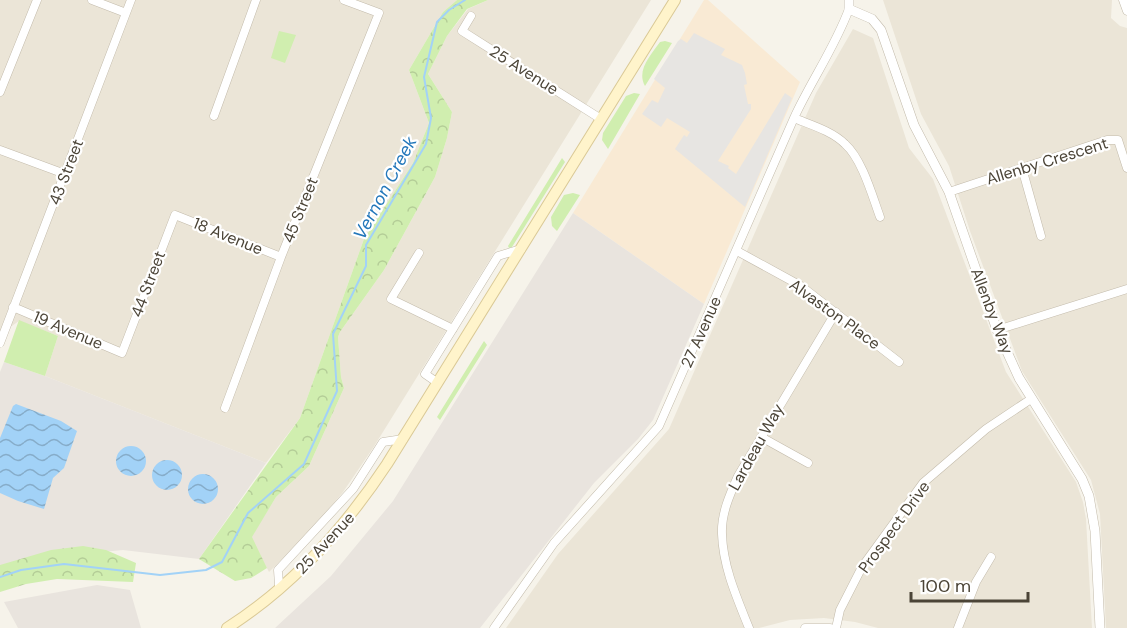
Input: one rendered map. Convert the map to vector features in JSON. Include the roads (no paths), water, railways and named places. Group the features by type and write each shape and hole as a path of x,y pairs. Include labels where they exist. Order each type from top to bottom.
{"main road":[{"name":"25 Avenue","path":"227,628 281,588 326,545 361,503 675,0"}],"street":[{"path":"0,92 37,0"},
{"path":"92,0 126,13"},
{"name":"43 Street","path":"0,343 131,0"},
{"path":"214,116 256,0"},
{"name":"45 Street","path":"225,408 281,257 379,13 344,0"},
{"path":"1123,0 1127,11"},
{"name":"27 Avenue","path":"494,628 554,543 659,426 794,118 837,39 849,5"},
{"name":"Allenby Way","path":"849,5 872,19 881,30 914,125 944,179 997,330 1019,378 1082,479 1089,496 1095,531 1100,628"},
{"name":"25 Avenue","path":"471,16 462,32 601,119"},
{"path":"794,118 828,132 845,143 855,155 880,217"},
{"name":"Allenby Crescent","path":"948,192 1107,140 1118,140 1127,168"},
{"path":"0,150 65,174"},
{"path":"1022,168 1041,236"},
{"name":"18 Avenue","path":"175,215 281,257"},
{"name":"44 Street","path":"122,353 175,215"},
{"path":"438,383 425,374 498,256 521,249"},
{"name":"Alvaston Place","path":"737,251 801,286 899,362"},
{"path":"420,253 391,299 453,329"},
{"path":"997,330 1127,289"},
{"name":"19 Avenue","path":"13,307 122,353"},
{"name":"Lardeau Way","path":"749,628 727,569 722,533 729,495 738,476 836,312"},
{"name":"Prospect Drive","path":"837,628 840,610 862,567 922,483 986,429 1031,399"},
{"path":"761,437 808,463"},
{"name":"25 Avenue","path":"279,585 278,570 353,489 383,442 403,439"},
{"path":"958,628 976,582 991,557"},
{"path":"805,628 830,628"}],"water":[{"path":"16,404 61,421 77,431 64,468 53,478 44,509 0,493 0,438 13,406"},
{"path":"131,446 142,450 146,461 142,472 131,476 120,472 116,461 120,450"},
{"path":"167,460 178,464 182,475 178,486 167,490 156,486 152,475 156,464"},
{"path":"203,474 214,478 218,489 214,500 203,504 192,500 188,489 192,478"}],"waterway":[{"name":"Vernon Creek","path":"0,577 21,570 64,564 160,575 206,570 222,562 248,513 304,464 337,391 333,334 366,266 366,245 426,144 431,118 424,77 437,22 449,10 465,0"}]}
